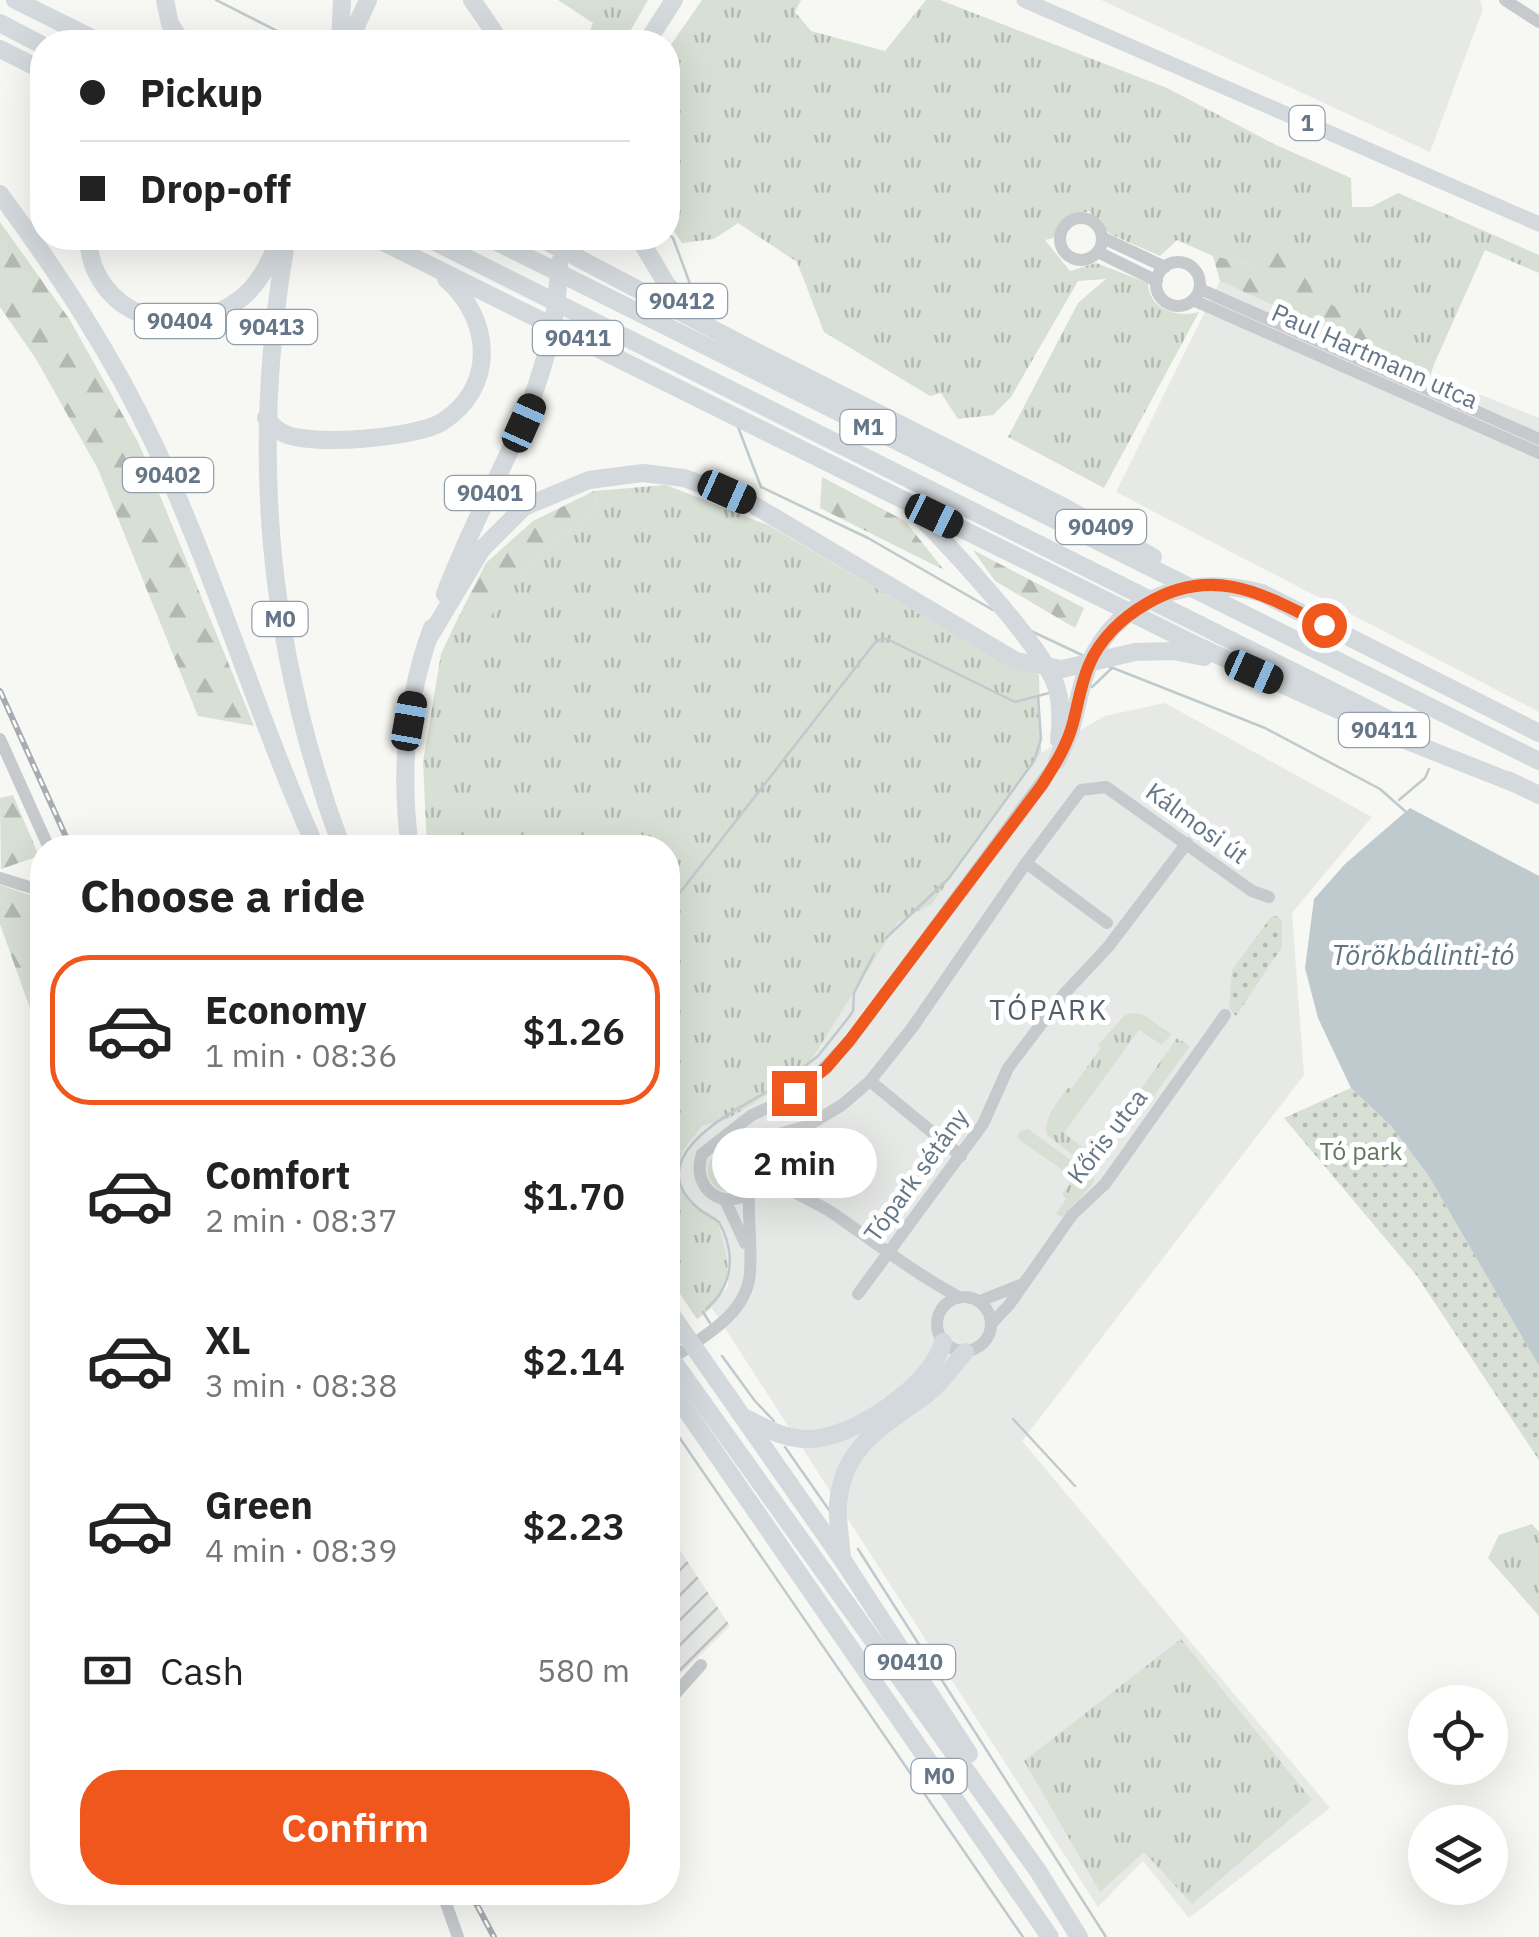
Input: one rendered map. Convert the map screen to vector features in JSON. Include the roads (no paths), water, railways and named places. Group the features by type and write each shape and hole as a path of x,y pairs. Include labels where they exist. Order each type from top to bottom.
{"highway":[{"path":"15,0 76,30"},
{"path":"164,0 174,30"},
{"path":"341,30 342,0"},
{"path":"354,30 368,0"},
{"path":"472,0 493,30"},
{"path":"655,30 674,0"},
{"path":"0,24 30,39"},
{"path":"0,49 30,64"},
{"name":"90402","path":"0,194 30,236"},
{"name":"90402","path":"40,250 107,355 154,443 311,835"},
{"name":"90404","path":"90,250 93,269 112,295 148,317 178,321 206,316 236,302 266,269 276,250"},
{"name":"90413","path":"266,418 282,250"},
{"name":"90411","path":"400,250 1254,672 1405,740 1516,784"},
{"name":"M1","path":"450,250 1539,795"},
{"name":"M1","path":"513,250 1539,761"},
{"name":"90401","path":"409,835 404,788 415,688 456,564 534,400 549,350 558,292 558,250"},
{"name":"90409","path":"563,250 1064,507 1210,590 1247,616"},
{"name":"90412","path":"645,250 677,296 745,346"},
{"path":"266,418 281,432 294,437 401,436 444,421 468,398 478,381 483,354 483,338 475,313 448,280 408,254"},
{"name":"M0","path":"266,418 269,528 281,628 312,760 338,835"},
{"path":"430,636 482,548 524,508 588,480 643,473 684,478 748,501 1016,660 1052,670 1075,668 1118,655 1173,650 1254,672"},
{"path":"900,499 1015,624 1069,699"},
{"path":"1058,761 1061,719 1069,699 1111,631 1161,595 1204,584 1262,593 1539,733"},
{"name":"M0","path":"332,813 343,835"},
{"name":"90410","path":"680,1327 842,1560 1025,1842 1038,1871"},
{"path":"742,1416 802,1440 845,1432 914,1386 932,1368 944,1342"},
{"path":"842,1560 838,1506 842,1483 853,1458 878,1426 940,1382 965,1352"},
{"name":"M0","path":"680,1375 1038,1871 1079,1937"},
{"name":"M0","path":"680,1401 1050,1937"}],"main road":[{"name":"1","path":"1024,0 1539,224"}],"street":[{"path":"1505,0 1539,22"},
{"path":"1075,218 1088,218 1103,238 1098,252 1080,260 1069,256 1060,244 1063,227 1075,218"},
{"path":"1103,238 1164,267"},
{"path":"1098,252 1157,281"},
{"path":"1177,262 1189,265 1200,278 1196,295 1183,305 1167,302 1160,295 1157,281 1164,267 1177,262"},
{"name":"Paul Hartmann utca","path":"1196,295 1539,438"},
{"name":"Paul Hartmann utca","path":"1196,295 1539,453"},
{"path":"0,738 43,835"},
{"path":"748,1250 725,1200 707,1191 698,1174 702,1154 752,1116 812,1080 850,1040 1058,761"},
{"name":"Kálmosi út","path":"1026,863 1073,797 1081,790 1106,787 1252,891 1269,898"},
{"name":"Tópark sétány","path":"858,1294 983,1124 1008,1068 1064,994 1108,948 1187,843"},
{"path":"680,1350 711,1331 736,1308 747,1289 751,1192 761,1165 776,1142 827,1116 870,1081 912,1028 1026,863 1107,922"},
{"path":"0,878 30,887"},
{"name":"Kőris utca","path":"992,1323 1072,1214 1105,1184 1226,1015"},
{"path":"870,1081 961,1156"},
{"path":"726,1138 746,1143 789,1133"},
{"path":"746,1143 761,1165 787,1190 833,1213 921,1277 959,1297 980,1301 1023,1284"},
{"path":"725,1200 751,1192 787,1190"},
{"path":"921,1277 942,1308"},
{"path":"959,1297 942,1308 937,1324 944,1342 965,1352 982,1346 990,1336 992,1323 980,1301"},
{"path":"680,1689 701,1665"},
{"path":"447,1905 458,1937"}],"water":[{"name":"Törökbálinti-tó","path":"1410,808 1539,876 1539,1366 1428,1175 1392,1127 1351,1088 1318,1018 1305,968 1314,899 1345,864"}],"waterway":[{"path":"216,0 275,30"},
{"path":"677,250 696,300"},
{"path":"738,427 761,487 868,538 993,610"},
{"path":"1031,631 1082,655"},
{"path":"680,893 877,640 887,639 1015,702 1049,693"},
{"path":"1108,666 1265,728 1380,789 1405,811"},
{"path":"1092,687 1111,669"},
{"path":"886,938 949,878 1034,761 1041,739 1038,697"},
{"path":"1399,800 1425,778 1429,769"},
{"path":"792,1076 818,1056 849,1017 854,993 874,954"},
{"path":"680,1168 700,1136 777,1086"},
{"path":"680,1177 682,1189 699,1209 719,1222 728,1245 727,1279 706,1309"},
{"path":"703,1312 710,1323"},
{"path":"722,1356 774,1421"},
{"path":"1013,1419 1075,1486"},
{"path":"680,1438 1023,1937"},
{"path":"785,1447 829,1510"},
{"path":"858,1549 1106,1937"}],"railway":[{"path":"0,691 65,835"},
{"path":"477,1905 494,1937"}],"district":[{"name":"TÓPARK","path":"1049,1010"}],"park label":[{"name":"Tó park","path":"1361,1151"}]}
